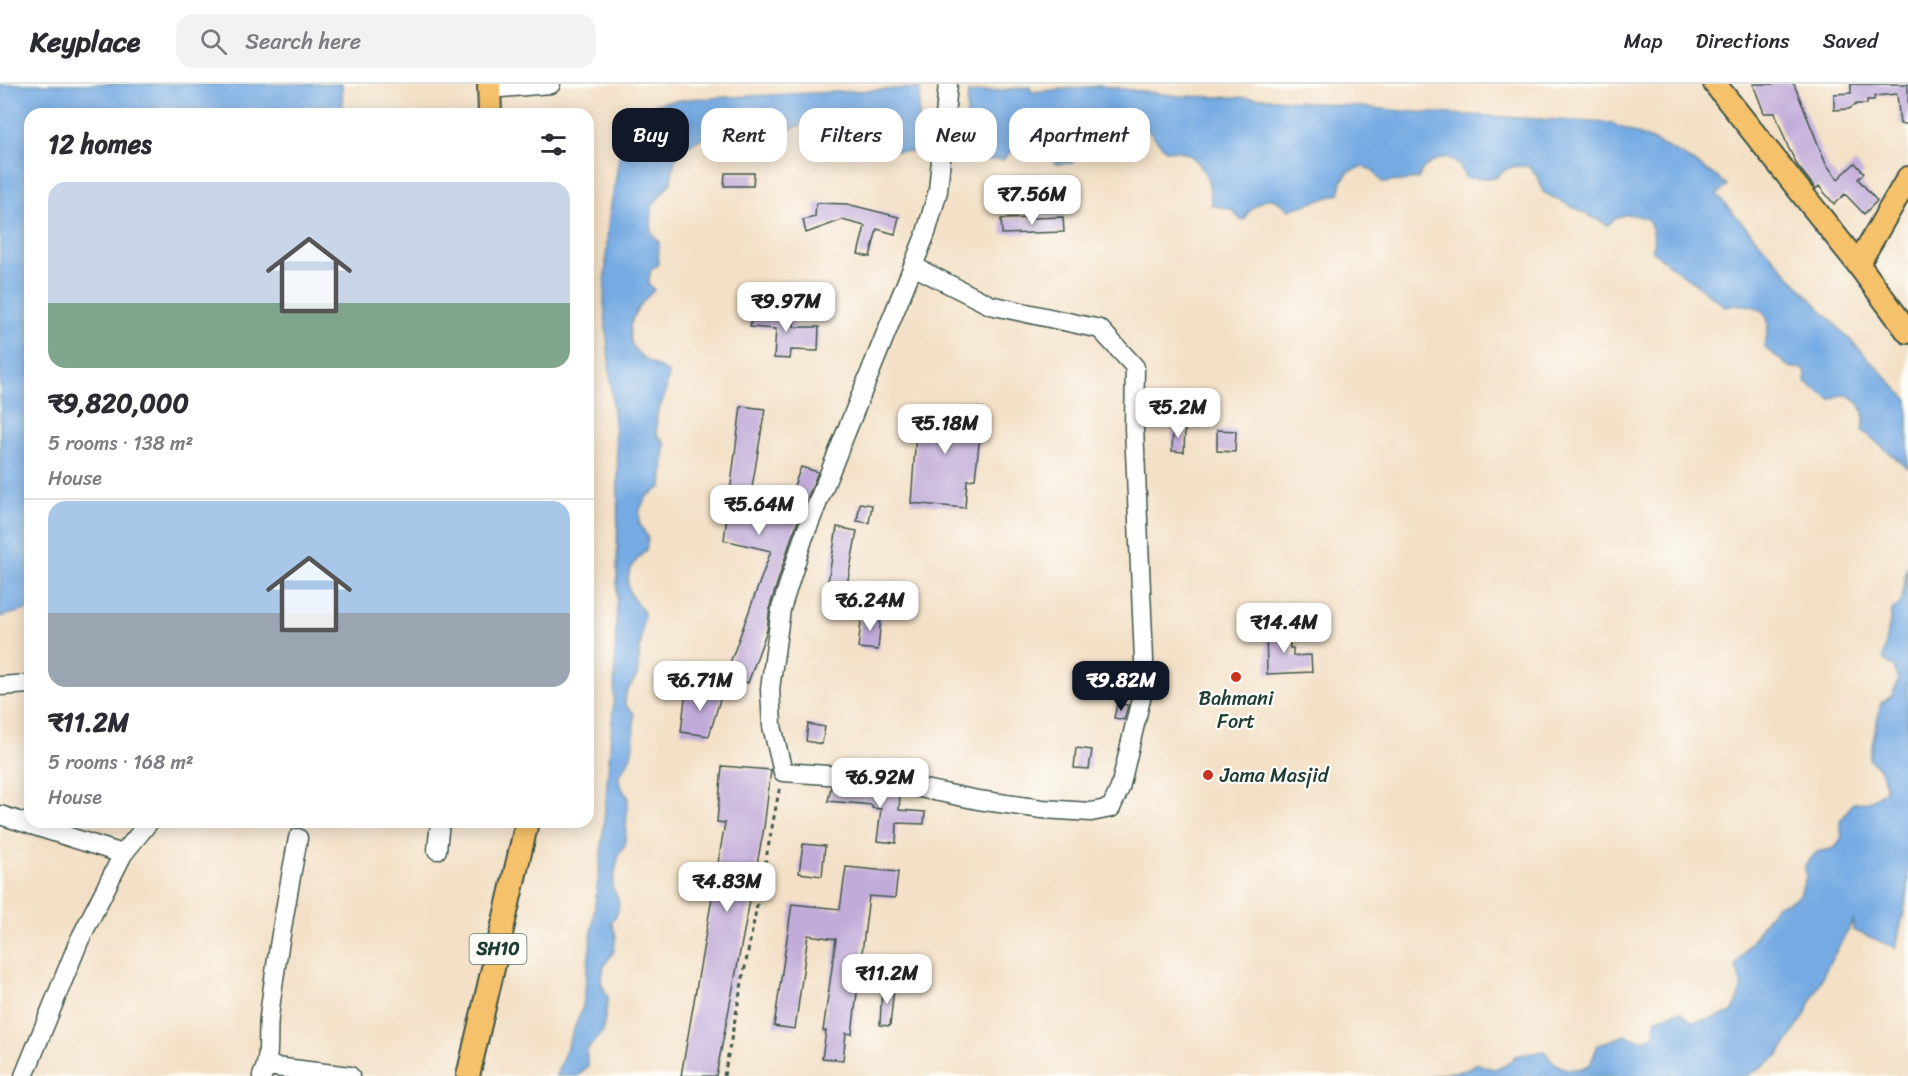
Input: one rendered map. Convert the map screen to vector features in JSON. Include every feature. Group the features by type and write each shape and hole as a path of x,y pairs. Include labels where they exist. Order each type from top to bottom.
{"main road":[{"path":"1715,84 1858,264 1908,332"},
{"path":"488,87 490,108"},
{"path":"1858,264 1908,178"},
{"name":"SH10","path":"468,1076 526,828"}],"street":[{"path":"488,87 551,84"},
{"path":"913,266 990,305 1100,329 1135,367 1134,427 1144,660 1143,690 1120,788 1111,808 1091,812 1042,809 978,800 871,778 783,772 772,726 770,689 781,609 803,539 926,233 938,192 948,84"},
{"path":"0,686 24,684"},
{"path":"0,815 24,823"},
{"path":"41,828 123,854"},
{"path":"24,1076 79,941 123,854 145,828"},
{"path":"436,850 439,828"},
{"path":"298,838 282,927 264,1071 350,1076"}],"path":[{"path":"724,1076 783,772"}],"water":[{"path":"0,84 342,84 343,108 24,108 24,611 0,617"},
{"path":"1100,86 1179,96 1264,98 1415,112 1609,123 1640,135 1685,157 1727,185 1717,195 1807,295 1908,400 1908,468 1862,430 1863,412 1857,401 1847,395 1840,395 1831,400 1805,382 1804,369 1789,367 1764,347 1768,322 1762,311 1745,305 1726,307 1652,251 1652,227 1648,219 1627,214 1618,217 1608,225 1543,192 1539,179 1530,167 1511,167 1495,178 1466,178 1459,165 1447,157 1438,159 1423,168 1418,179 1383,183 1373,170 1363,167 1349,171 1342,181 1339,194 1289,210 1277,201 1267,199 1257,204 1246,215 1246,219 1241,220 1231,209 1211,205 1208,181 1195,159 1180,151 1166,150 1150,132 1150,108 1009,108 1009,154 1003,160 997,160 997,108 967,108 968,93 1030,87 1031,92"},
{"path":"920,88 919,108 915,108 915,152 903,151 903,108 799,108 799,126 787,131 787,108 701,108 701,138 689,144 689,108 650,108 654,104 689,99"},
{"path":"618,162 674,162 671,182 652,206 651,232 659,243 658,265 651,270 648,283 654,290 642,303 630,327 632,344 637,352 652,364 669,373 665,395 657,413 656,433 665,444 662,487 647,496 640,509 639,523 648,538 646,550 633,566 628,581 631,596 644,612 637,676 626,692 625,705 634,713 634,737 630,758 619,777 619,782 628,797 625,846 619,854 612,887 619,905 611,922 616,936 614,951 604,966 601,982 608,998 603,1031 586,1051 588,1066 578,1076 556,1076 583,1006 602,845 614,699 618,470 604,301 608,224"},
{"path":"1054,162 1073,162 1073,163 1056,164"},
{"path":"1907,565 1908,892 1896,948 1853,930 1853,921 1824,973 1804,1017 1778,1056 1747,1076 1430,1076 1466,1070 1477,1063 1488,1068 1503,1067 1515,1056 1544,1051 1559,1066 1570,1069 1583,1068 1590,1065 1598,1045 1625,1035 1642,1041 1654,1036 1655,1020 1679,1011 1691,1021 1711,1019 1732,1012 1741,989 1740,978 1735,966 1775,906 1789,902 1800,894 1806,877 1805,865 1817,852 1835,848 1842,837 1840,822 1853,803 1870,800 1885,790 1882,772 1869,759 1881,703 1892,696 1898,681 1894,667 1883,659 1892,610 1901,604"}],"building":[{"path":"1753,84 1794,84 1826,164 1838,179 1855,163 1864,173 1858,179 1877,201 1864,214 1845,194 1834,204 1819,186 1816,189 1798,166 1775,113 1764,113"},
{"path":"1851,84 1908,84 1908,124 1900,124 1897,94 1875,96 1874,100 1867,100 1867,104 1834,110 1834,94 1851,93"},
{"path":"725,173 754,173 753,186 724,186"},
{"path":"816,203 847,204 899,217 895,234 877,229 870,257 858,254 865,226 842,220 806,233 803,220 815,217"},
{"path":"1063,217 1064,232 1002,234 1001,219"},
{"path":"752,310 795,314 794,327 819,327 818,351 791,350 790,359 774,358 776,329 750,327"},
{"path":"741,406 765,409 748,512 782,518 801,467 818,472 792,536 770,606 767,630 748,683 726,674 771,551 724,540"},
{"path":"918,406 983,408 975,479 967,480 965,508 911,503"},
{"path":"1173,426 1185,427 1184,452 1172,451"},
{"path":"1217,430 1236,431 1235,452 1217,451"},
{"path":"860,503 872,505 869,523 857,521"},
{"path":"837,527 857,531 847,585 828,582"},
{"path":"846,589 864,593 861,611 842,607"},
{"path":"862,613 881,616 878,650 858,648"},
{"path":"1278,624 1278,633 1289,633 1293,656 1311,655 1312,672 1267,674 1266,625"},
{"path":"686,690 710,693 711,690 722,693 709,736 681,732"},
{"path":"1117,704 1128,705 1124,720 1114,718"},
{"path":"808,724 825,727 822,744 806,741"},
{"path":"1076,748 1092,750 1089,769 1074,768"},
{"path":"722,766 771,770 764,828 716,1076 681,1076 725,823 717,822"},
{"path":"831,787 869,789 900,795 899,810 925,812 924,824 897,823 896,843 877,841 881,809 872,808 872,805 828,801"},
{"path":"803,844 825,846 822,876 799,873"},
{"path":"846,867 898,872 895,898 869,896 852,1034 846,1033 843,1060 822,1058 826,1031 823,1031 836,939 808,935 795,1029 774,1026 792,904 840,909"},
{"path":"882,986 894,987 890,1026 880,1025"}],"place":[{"name":"Bahmani Fort","path":"1236,677"},
{"name":"Jama Masjid","path":"1208,775"}]}
